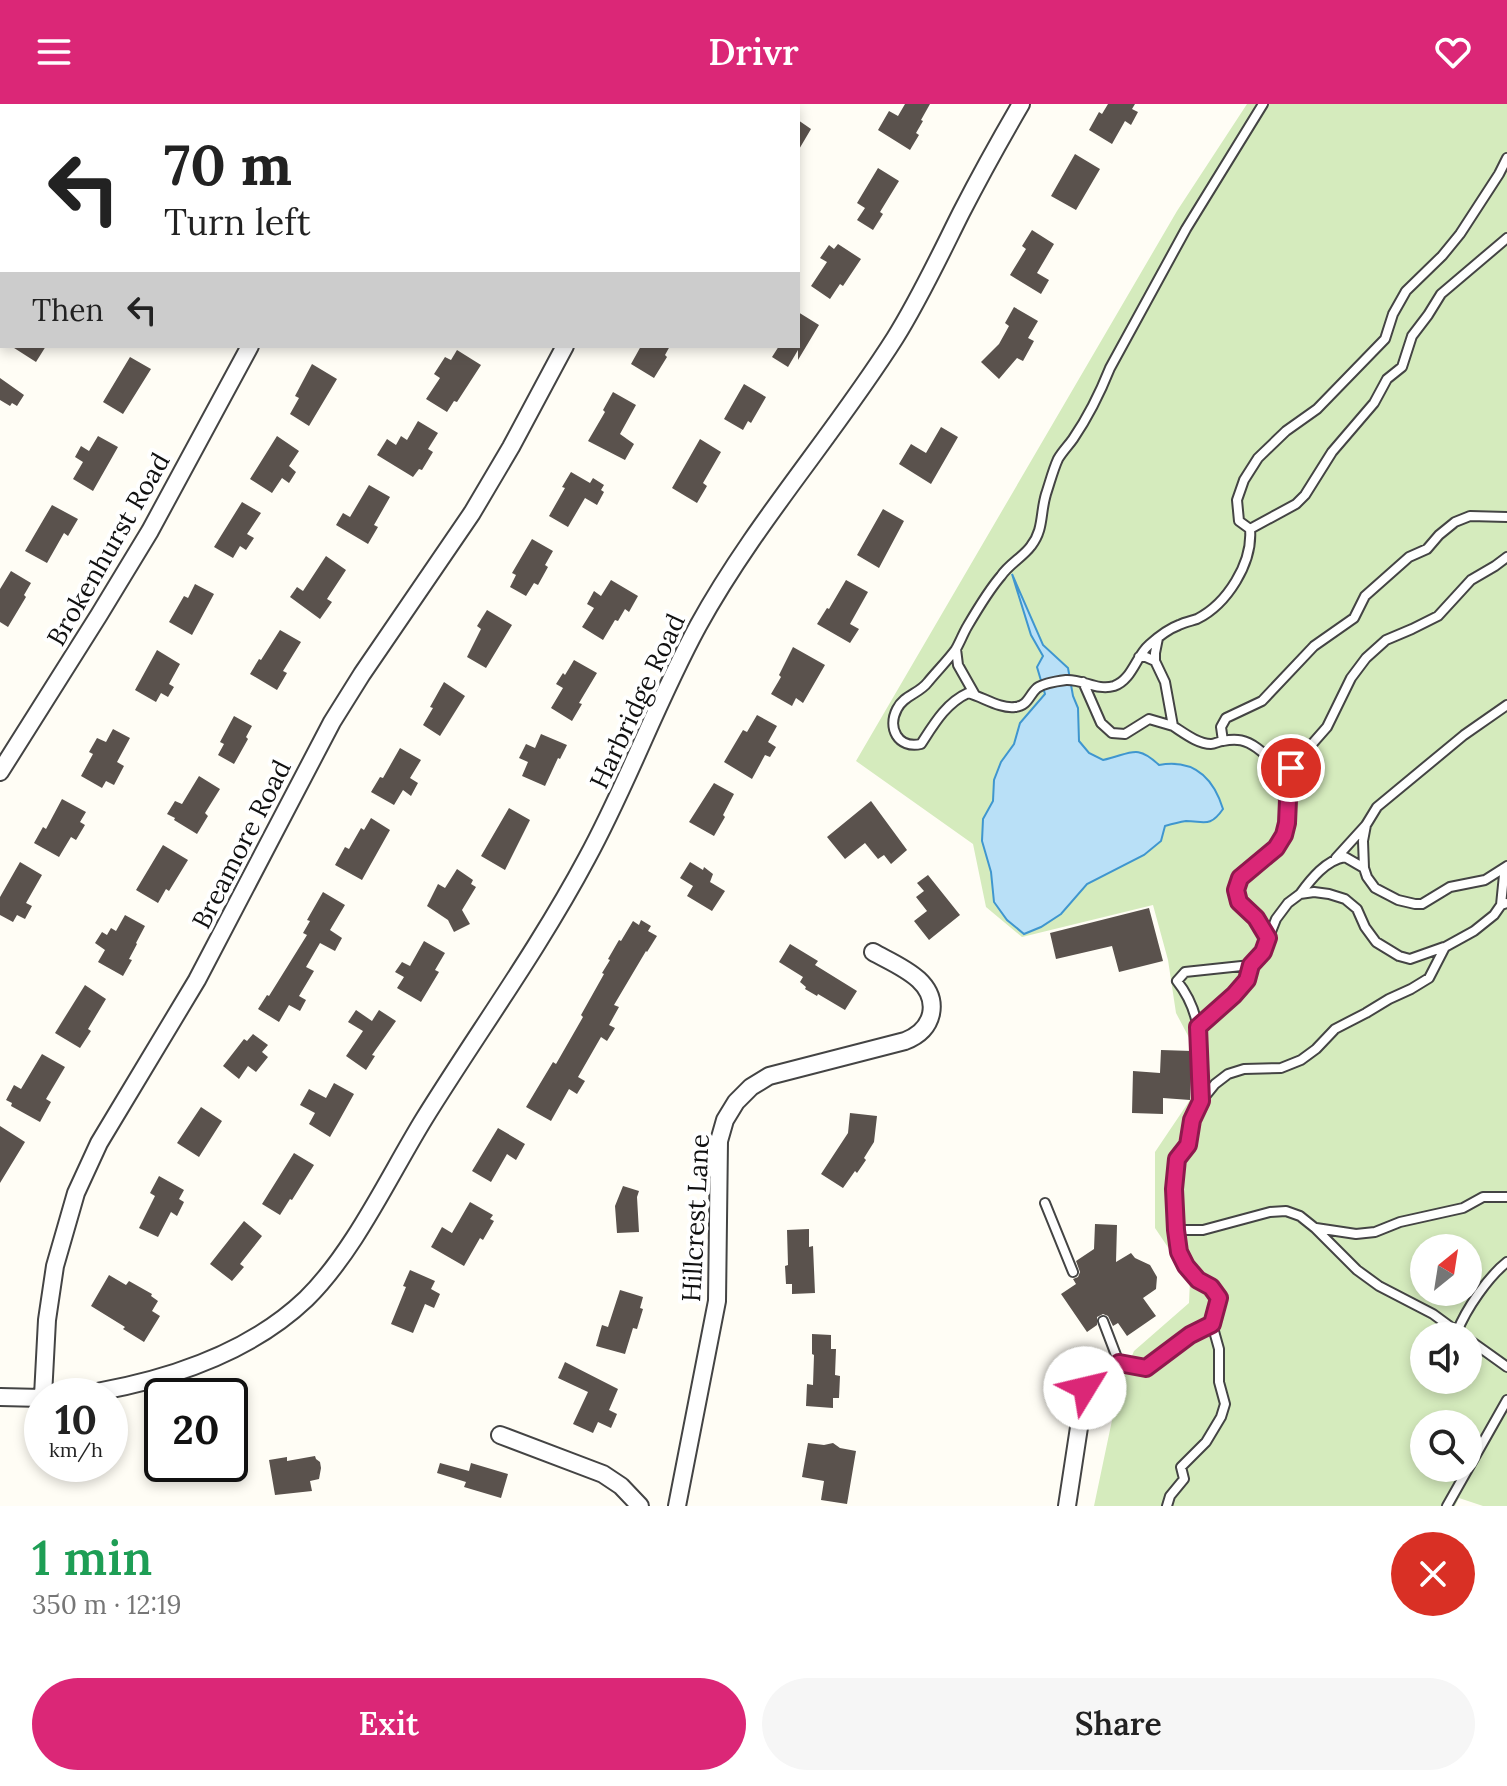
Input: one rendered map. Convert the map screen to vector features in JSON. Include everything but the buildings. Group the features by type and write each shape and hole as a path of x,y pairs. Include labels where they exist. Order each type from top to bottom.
{"street":[{"name":"Harbridge Road","path":"128,1387 195,1365 254,1337 290,1312 319,1285 343,1254 422,1122 555,914 611,814 706,611 742,554 895,338 1021,104"},
{"name":"Brokenhurst Road","path":"0,772 150,531 249,348"},
{"name":"Breamore Road","path":"43,1378 55,1266 71,1206 99,1143 197,980 332,722 478,504 564,348"},
{"name":"Hillcrest Lane","path":"677,1506 717,1301 718,1154 722,1127 740,1097 769,1076 905,1041 923,1029 932,1011 931,998 925,985 873,952"},
{"path":"1067,1506 1085,1388"},
{"path":"0,1397 24,1397"},
{"path":"500,1435 603,1474 621,1486 640,1506"}],"lane":[{"path":"1250,529 1249,550 1239,574 1215,607 1158,637 1145,648 1127,677 1117,685 1105,687 1079,681 1057,681 1038,688 1028,702 1017,708 968,693 947,707 921,744 912,745 895,733 892,724 903,700 923,689 956,649 1001,575 1030,548 1041,530 1045,498 1060,456 1086,418 1180,240 1263,104"},
{"path":"1250,529 1239,521 1237,500 1244,480 1258,458 1286,431 1317,409 1385,339 1393,314 1406,291 1460,234 1507,158"},
{"path":"1250,529 1296,504 1305,495 1332,452 1374,403 1387,379 1402,367 1412,336 1441,294 1507,238"},
{"path":"1223,741 1221,727 1226,718 1262,701 1314,646 1354,618 1365,596 1409,557 1427,549 1455,522 1470,516 1507,517"},
{"path":"1285,782 1291,768 1327,727 1351,678 1366,658 1386,640 1438,616 1471,580 1507,557"},
{"path":"1158,637 1155,661 1165,682 1173,726"},
{"path":"956,649 958,665 975,695"},
{"path":"1139,657 1155,661"},
{"path":"1079,681 1101,723 1112,733 1125,734 1149,719 1173,726 1192,738 1211,744 1241,739 1266,754 1279,769 1288,800 1284,835 1276,848 1240,878 1236,890 1239,902 1256,918 1268,938"},
{"path":"1198,1027 1247,980 1251,965 1263,952 1276,919 1288,903 1336,858 1366,825 1377,807 1464,735 1507,705"},
{"path":"1366,825 1363,841 1367,877 1375,888 1398,900 1422,904 1450,887 1485,880 1507,868"},
{"path":"1336,858 1345,857 1364,868"},
{"path":"1300,894 1314,892 1345,899 1357,909 1376,942 1410,959 1445,947 1474,931 1494,915 1504,904 1504,875 1507,868"},
{"path":"1167,1506 1170,1496 1184,1479 1181,1467 1206,1442 1225,1404 1219,1382 1219,1349 1212,1324 1219,1298 1186,1266 1179,1252 1176,1230 1174,1189 1177,1159 1188,1145 1192,1120 1201,1101 1228,1074 1244,1069 1281,1068 1301,1060 1335,1029 1429,978 1445,947"},
{"path":"1201,1101 1196,1013 1177,981 1185,972 1251,965"},
{"path":"1315,1228 1356,1234 1375,1232 1400,1222 1463,1208 1483,1197 1507,1197"},
{"path":"1045,1203 1073,1272"},
{"path":"1176,1230 1203,1230 1270,1212 1286,1211 1300,1216 1315,1228 1357,1270 1379,1286 1444,1322"},
{"path":"1462,1322 1476,1297 1507,1262"},
{"path":"1103,1321 1119,1363"},
{"path":"1085,1388 1119,1363 1146,1368 1190,1335 1212,1324"},
{"path":"1482,1349 1507,1367"},
{"path":"1447,1506 1507,1400"}],"green space":[{"path":"1247,104 1507,104 1507,1506 1483,1506 1459,1498 1455,1506 1094,1506 1119,1387 1134,1351 1189,1303 1190,1280 1155,1228 1155,1152 1190,1100 1194,1047 1176,1013 1168,960 1153,905 1022,937 986,907 973,844 856,761 1177,211"}],"water":[{"path":"1012,574 1043,645 1068,668 1078,708 1079,741 1089,753 1103,760 1139,752 1159,765 1192,768 1214,788 1223,809 1210,821 1186,821 1165,826 1161,841 1144,855 1087,884 1061,914 1024,934 1007,920 994,902 991,872 982,841 983,819 993,801 994,780 1001,762 1014,744 1020,723 1045,694 1037,667 1043,656 1031,635"}],"route":[{"path":"1085,1388 1119,1363 1146,1368 1190,1335 1212,1324 1217,1311 1219,1298 1211,1287 1198,1280 1179,1252 1174,1189 1177,1159 1188,1145 1192,1120 1201,1101 1198,1027 1247,980 1251,965 1263,952 1268,938 1256,918 1239,902 1236,890 1240,878 1276,848 1284,835 1288,800 1285,782 1291,768"}]}
